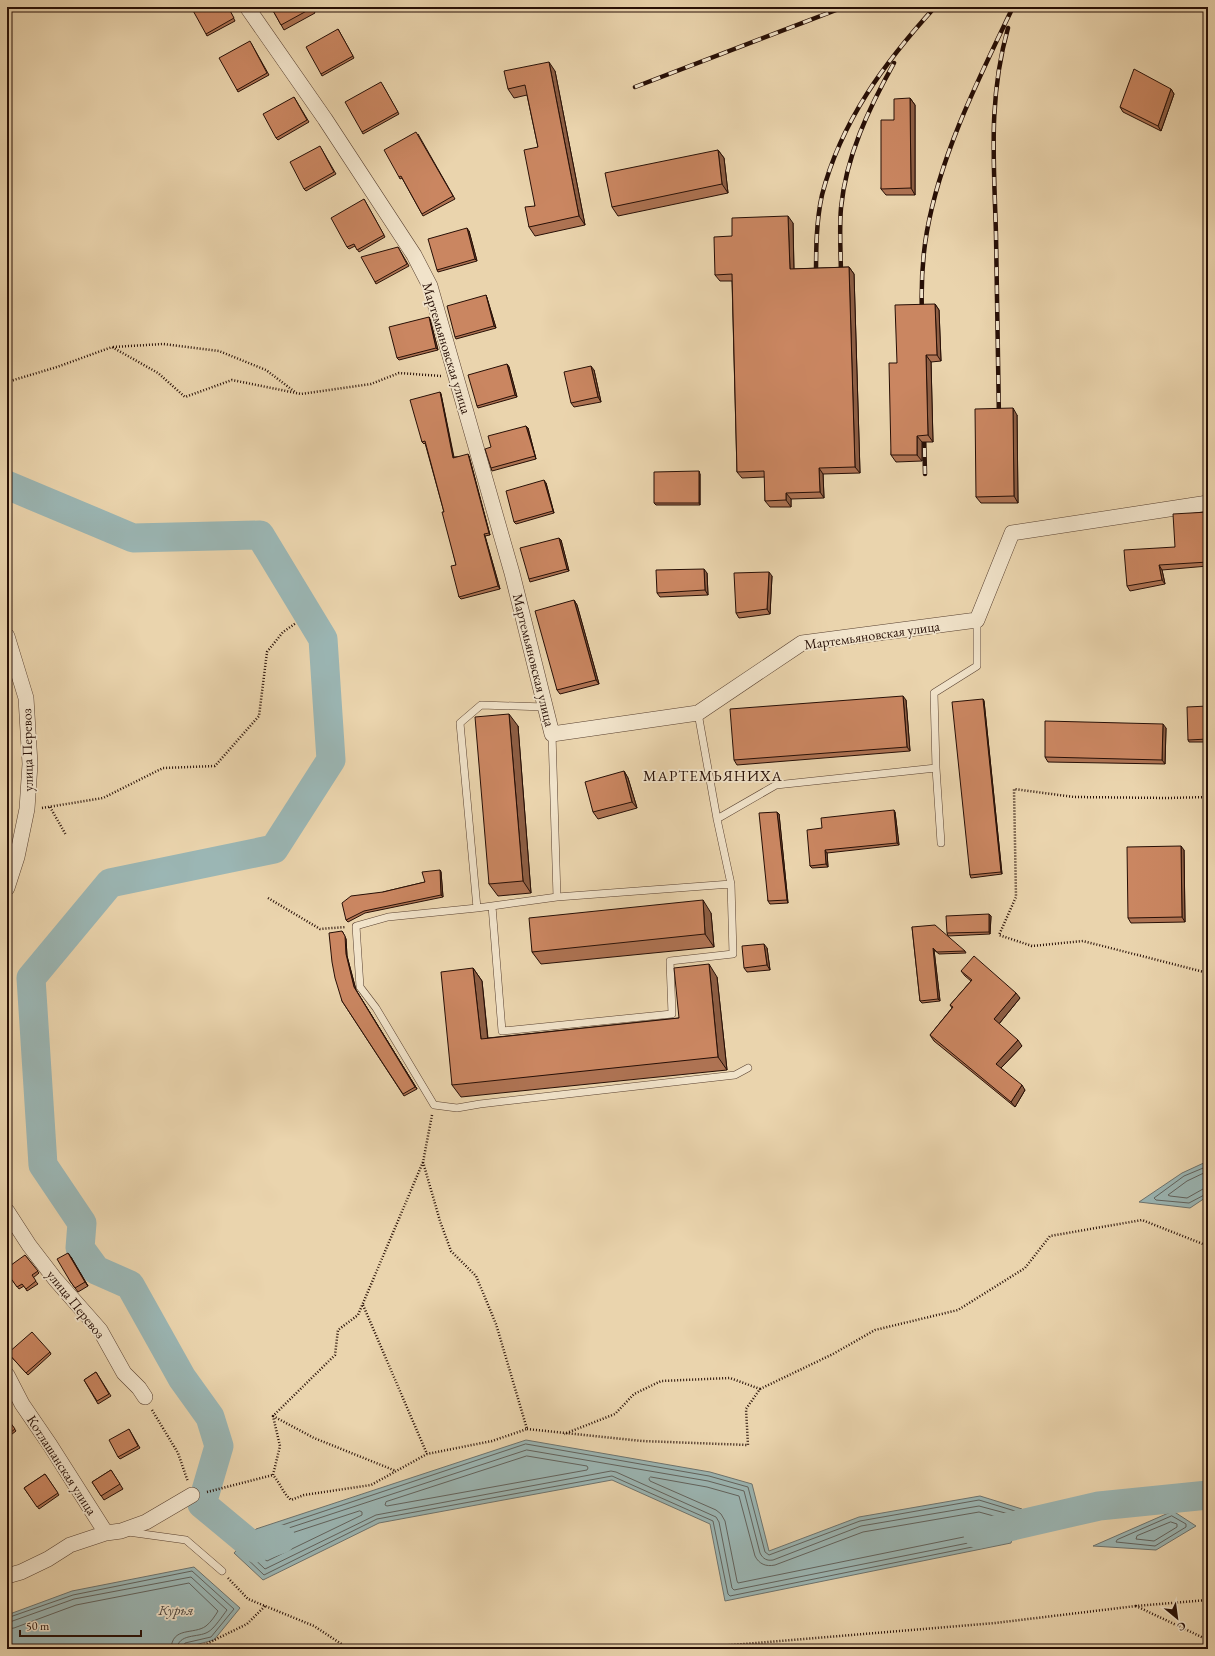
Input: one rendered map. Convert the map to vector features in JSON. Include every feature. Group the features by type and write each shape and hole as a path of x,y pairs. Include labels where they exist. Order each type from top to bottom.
{"street":[{"name":"Мартемьяновская улица","path":"248,7 325,119 414,256 430,286 512,573 552,734 698,713 802,643 977,620"},
{"path":"977,620 1012,533 1208,503"},
{"name":"улица Перевоз","path":"7,636 26,698 30,764 27,809 17,857 7,888"},
{"name":"улица Перевоз","path":"7,1211 29,1245 55,1279 100,1330 124,1373 145,1397"},
{"name":"Котлашанская улица","path":"7,1375 22,1404 106,1532"},
{"path":"7,1576 21,1572 48,1559 70,1545 106,1532 121,1531 146,1522 199,1494"}],"lane":[{"path":"941,843 936,768 934,693 977,666 977,620"},
{"path":"477,908 460,723 481,705 545,707"},
{"path":"492,906 502,1030 672,1014 670,961 733,954 731,884 717,818 698,713"},
{"path":"552,734 557,897"},
{"path":"717,818 776,784 936,768"},
{"path":"731,884 557,897 477,908 388,917 356,926 360,987 376,1008 434,1105 457,1108 480,1104 735,1075 748,1068"},
{"path":"121,1531 186,1540 222,1572"}],"path":[{"path":"7,382 57,367 112,347 163,344 219,351 266,370 297,393"},
{"path":"112,347 158,373 185,397 232,380 301,394 371,384 399,373 456,378"},
{"path":"27,809 50,807 103,798 163,768 215,766 259,716 267,652 283,632 296,623"},
{"path":"1208,796 1168,798 1074,797 1014,789 1016,897 999,934 1032,946 1083,941 1208,973"},
{"path":"50,807 66,835"},
{"path":"268,898 320,929 356,926"},
{"path":"273,1416 335,1355 338,1330 358,1315 423,1162 434,1105"},
{"path":"423,1162 440,1221 451,1251 476,1276 496,1324 527,1429"},
{"path":"273,1475 280,1483 284,1493 291,1500 304,1494 370,1485 427,1454 492,1441 527,1429 642,1441 748,1445 746,1409 760,1389 833,1354 875,1330 958,1310 1025,1268 1050,1236 1142,1220 1208,1246"},
{"path":"363,1305 427,1454"},
{"path":"564,1434 615,1414 634,1394 661,1381 730,1378 760,1389"},
{"path":"145,1397 178,1453 185,1471 199,1494 273,1475"},
{"path":"273,1416 314,1438 396,1471"},
{"path":"273,1416 280,1446 273,1475"},
{"path":"222,1572 248,1599 314,1626 349,1649"},
{"path":"708,1649 719,1646 995,1623 1136,1606 1208,1600"},
{"path":"196,1649 247,1624 265,1606"},
{"path":"1136,1606 1208,1640"}],"water":[{"path":"1208,1161 1208,1196 1190,1208 1139,1202 1182,1173"},
{"path":"526,1440 710,1472 752,1484 769,1551 859,1517 980,1496 1022,1509 1011,1543 725,1601 710,1524 612,1480 379,1523 263,1580 234,1553 256,1529"},
{"path":"1173,1511 1196,1526 1156,1550 1093,1546"},
{"name":"Курья","path":"194,1567 240,1608 214,1640 179,1649 7,1649 7,1615 72,1591"}],"building":[{"path":"191,7 228,7 234,18 206,34"},
{"path":"271,7 311,7 312,8 281,25"},
{"path":"338,29 353,56 321,74 306,47"},
{"path":"250,41 267,73 237,90 219,58"},
{"path":"549,62 579,216 529,227 525,207 535,206 524,150 538,147 525,85 508,89 504,71"},
{"path":"1134,69 1171,89 1158,126 1120,107"},
{"path":"381,82 398,112 362,132 345,102"},
{"path":"294,97 307,120 276,138 263,114"},
{"path":"910,98 911,188 881,189 881,120 894,120 894,99"},
{"path":"416,132 453,196 422,214 401,176 399,177 384,150"},
{"path":"320,146 334,172 304,189 290,162"},
{"path":"718,150 722,184 612,207 605,173"},
{"path":"364,199 384,235 357,250 354,244 347,247 331,218"},
{"path":"788,216 790,269 849,267 855,467 819,468 820,492 786,493 786,500 765,501 764,471 737,472 732,274 715,275 714,237 732,236 732,218"},
{"path":"467,228 475,259 437,270 428,239"},
{"path":"398,247 407,264 375,282 361,257"},
{"path":"486,295 494,326 455,337 447,306"},
{"path":"935,304 937,355 926,355 928,435 917,436 917,455 891,455 889,363 897,363 895,305"},
{"path":"429,317 436,348 397,358 389,327"},
{"path":"507,364 515,395 477,406 468,375"},
{"path":"591,366 598,397 571,403 564,372"},
{"path":"440,392 453,458 468,454 489,533 484,534 498,586 459,597 451,566 456,565 442,512 444,512 425,441 422,442 410,400"},
{"path":"1013,408 1014,496 976,497 975,409"},
{"path":"526,426 535,456 491,468 485,449 491,447 488,436"},
{"path":"699,471 699,503 654,503 654,472"},
{"path":"544,480 553,511 514,522 506,491"},
{"path":"1208,512 1208,562 1159,565 1162,580 1127,586 1124,550 1175,547 1173,514"},
{"path":"559,538 567,569 529,579 520,548"},
{"path":"704,569 705,590 657,593 656,570"},
{"path":"769,572 767,609 736,613 734,573"},
{"path":"574,600 596,680 557,690 535,611"},
{"path":"903,696 907,747 734,760 730,709"},
{"path":"983,699 1001,872 970,875 952,702"},
{"path":"1208,706 1208,739 1188,740 1187,707"},
{"path":"509,714 523,881 489,884 475,717"},
{"path":"1045,721 1163,724 1162,760 1045,757"},
{"path":"624,771 632,802 593,812 585,782"},
{"path":"894,810 897,843 825,850 826,864 810,866 807,830 822,828 821,818"},
{"path":"777,812 787,900 768,901 759,813"},
{"path":"1181,846 1182,917 1128,918 1127,847"},
{"path":"440,870 441,895 364,911 346,920 342,903 351,896 383,892 425,882 422,872"},
{"path":"703,900 705,934 532,952 529,918"},
{"path":"989,914 989,932 947,933 946,916"},
{"path":"935,925 965,951 937,952 933,948 938,999 920,1001 912,927"},
{"path":"342,931 345,936 346,954 354,987 415,1087 403,1094 342,1001 335,978 329,933"},
{"path":"764,944 767,965 744,968 742,946"},
{"path":"974,956 1016,993 994,1019 1018,1040 996,1064 1022,1085 1011,1102 930,1035 953,1007 950,1005 972,980 961,971"},
{"path":"709,964 718,1057 452,1085 441,972 473,968 481,1039 679,1018 674,968"},
{"path":"68,1253 85,1282 75,1288 57,1259"},
{"path":"25,1255 38,1271 32,1275 36,1281 26,1289 22,1284 17,1287 7,1273 7,1268"},
{"path":"32,1332 50,1352 26,1373 8,1353"},
{"path":"96,1372 109,1394 97,1401 84,1380"},
{"path":"7,1418 15,1429 7,1435"},
{"path":"129,1429 138,1446 118,1457 109,1440"},
{"path":"111,1470 120,1484 101,1496 92,1482"},
{"path":"45,1474 58,1493 37,1507 24,1488"}],"waterway":[{"path":"7,485 133,538 260,535 323,639 331,760 274,849 110,883 31,978 43,1165 82,1223 80,1248 96,1270 130,1285 182,1378 210,1417 219,1446 202,1504 255,1548 281,1539"},
{"path":"978,1534 1099,1506 1208,1495"}],"railway":[{"path":"635,87 844,7"},
{"path":"816,279 817,237 820,205 830,168 841,142 853,117 882,71 935,7"},
{"path":"922,316 922,274 924,252 933,202 962,116 1013,7"},
{"path":"999,420 994,131 997,80 1008,28"},
{"path":"841,279 840,217 848,170 860,133 876,97 894,63"},
{"path":"924,430 925,474"}],"district":[{"name":"МАРТЕМЬЯНИХА","path":"713,776"}]}
